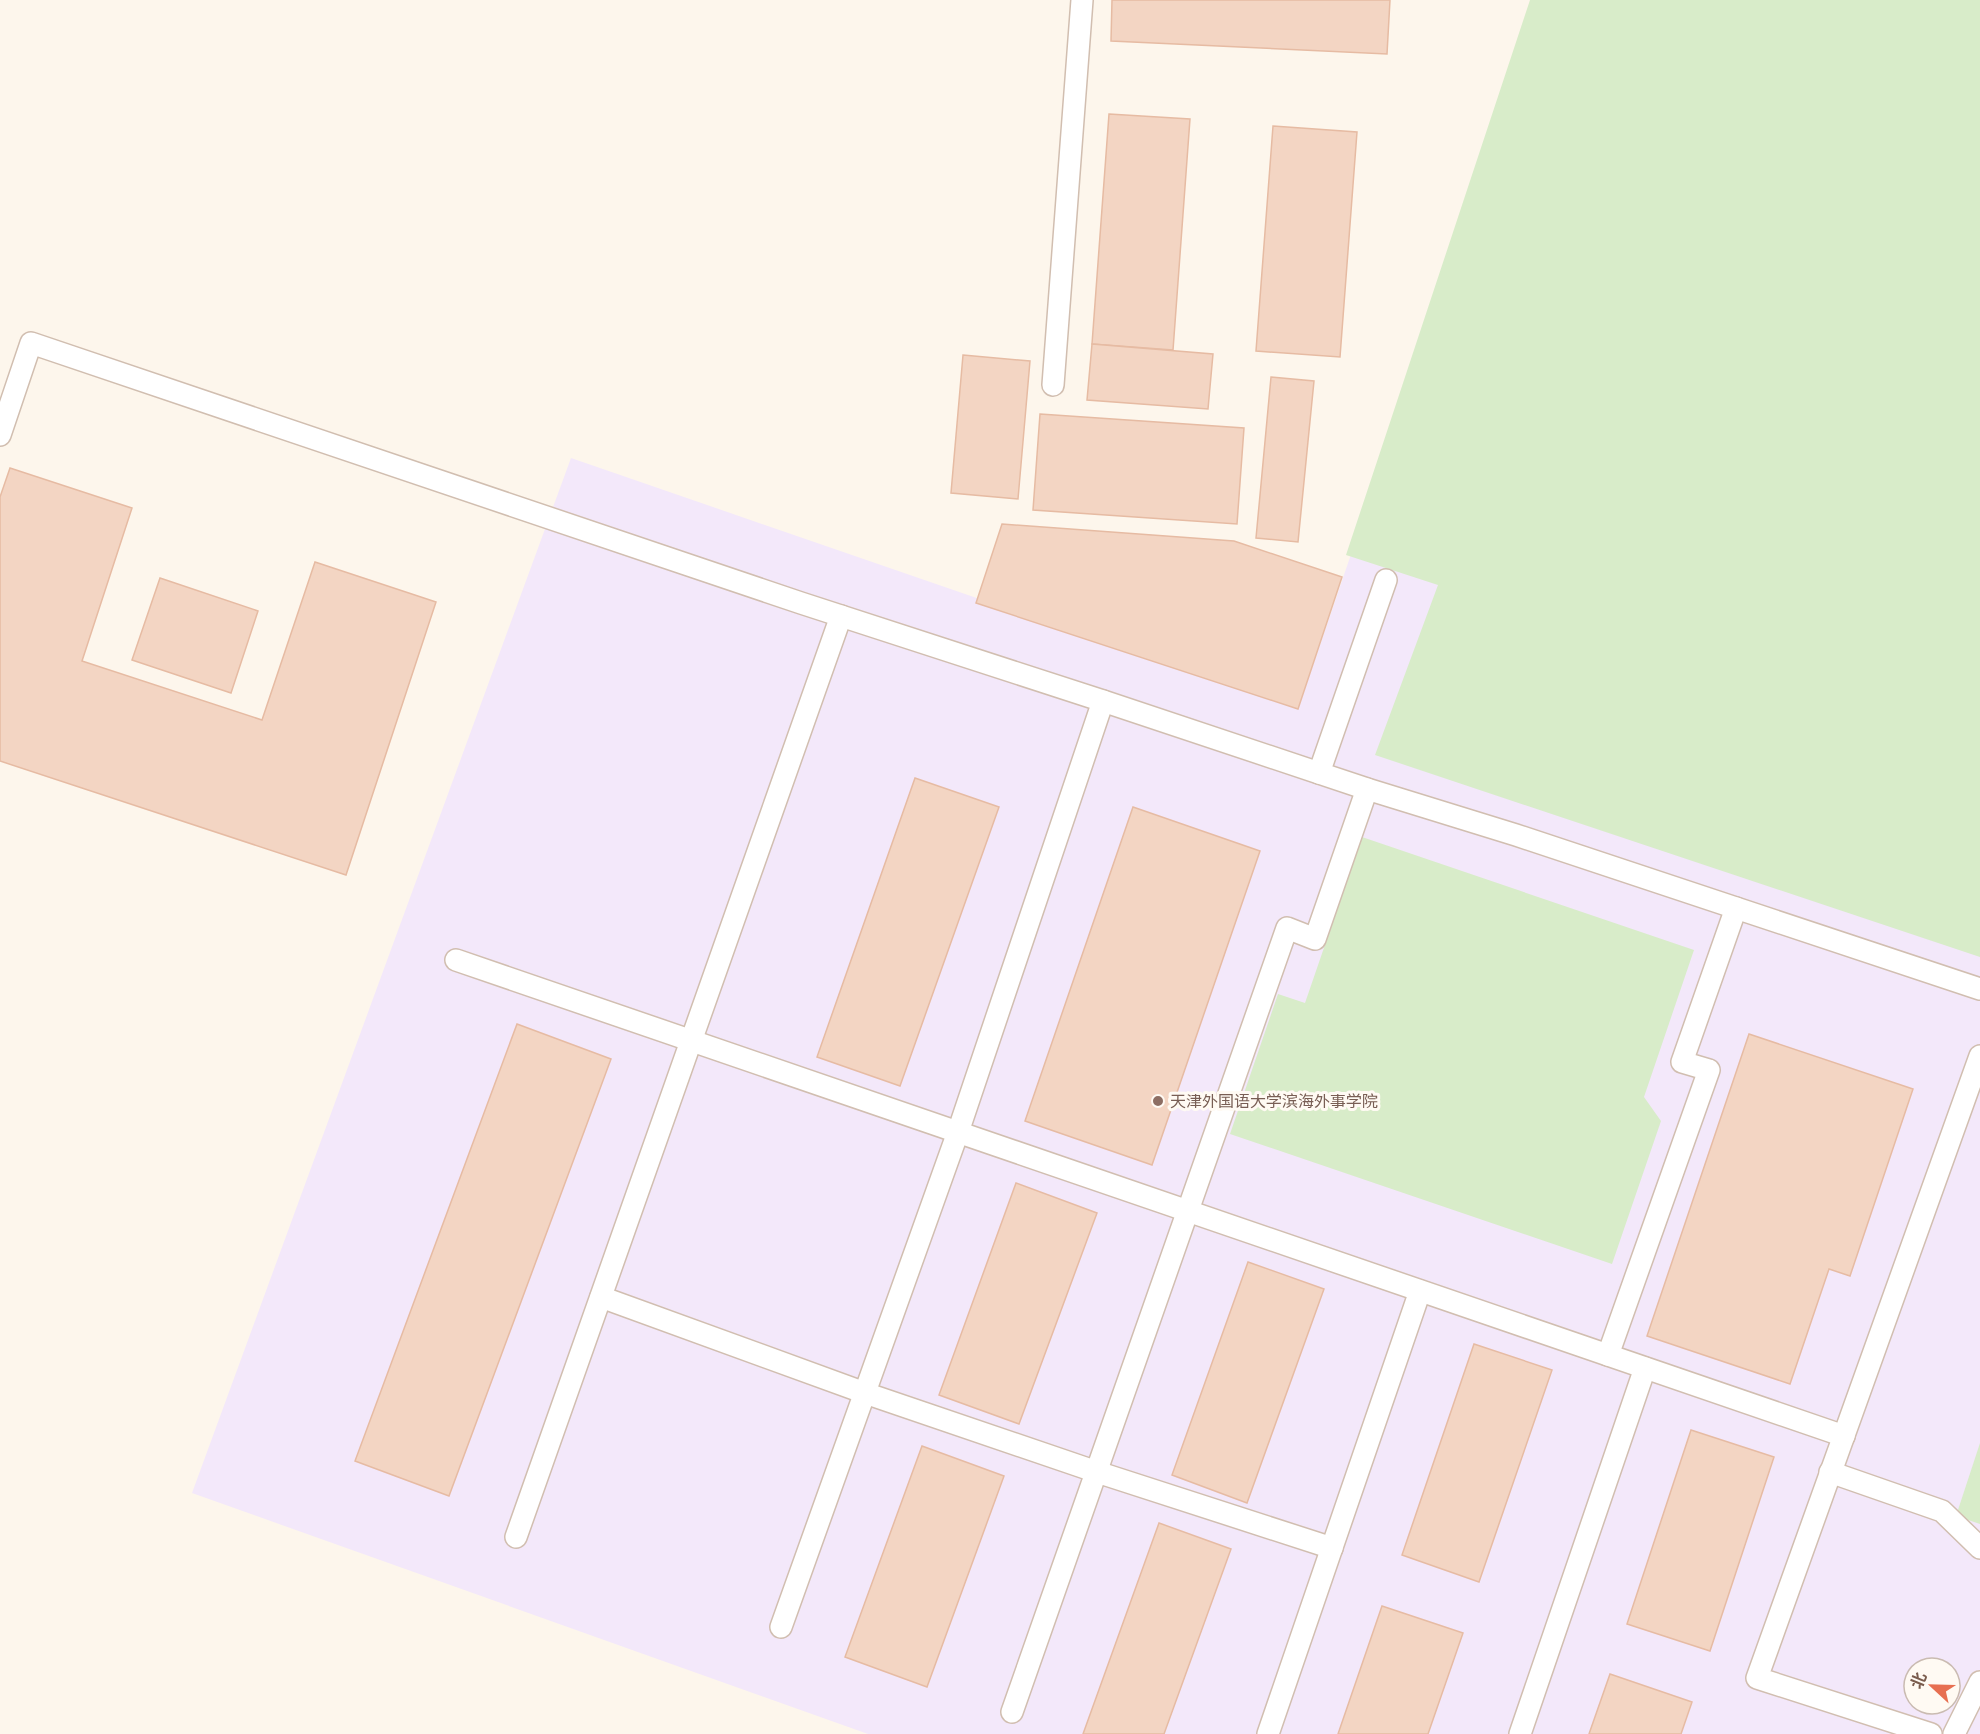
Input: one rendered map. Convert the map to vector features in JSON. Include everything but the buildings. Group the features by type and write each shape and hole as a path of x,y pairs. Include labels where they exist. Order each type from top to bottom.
{"lane":[{"path":"1053,385 1082,0"},
{"path":"0,435 31,343 841,616 1368,789 1516,835 1980,989"},
{"path":"1319,773 1386,580"},
{"path":"516,1537 841,616"},
{"path":"781,1627 958,1132 1103,701"},
{"path":"1012,1712 1287,928 1315,939 1368,789"},
{"path":"1608,1355 1709,1070 1682,1062 1736,908"},
{"path":"456,960 1844,1436"},
{"path":"1931,1734 1757,1678 1980,1056"},
{"path":"1268,1734 1420,1291"},
{"path":"601,1297 1097,1472 1332,1548"},
{"path":"1520,1734 1645,1368"},
{"path":"1830,1472 1942,1511 1980,1548"},
{"path":"1954,1734 1980,1682"}],"shaded area":[{"name":"天津外国语大学滨海外事学院","path":"1541,0 1980,0 1980,1734 868,1734 192,1493 571,458 1298,709"}],"green space":[{"path":"1530,0 1980,0 1980,957 1375,755 1438,585 1346,555"},
{"path":"1362,837 1694,950 1644,1097 1661,1121 1612,1264 1230,1134 1278,994 1305,1003"},
{"path":"1980,1443 1980,1524 1956,1516"}],"place":[{"name":"天津外国语大学滨海外事学院","path":"1158,1101"}]}
